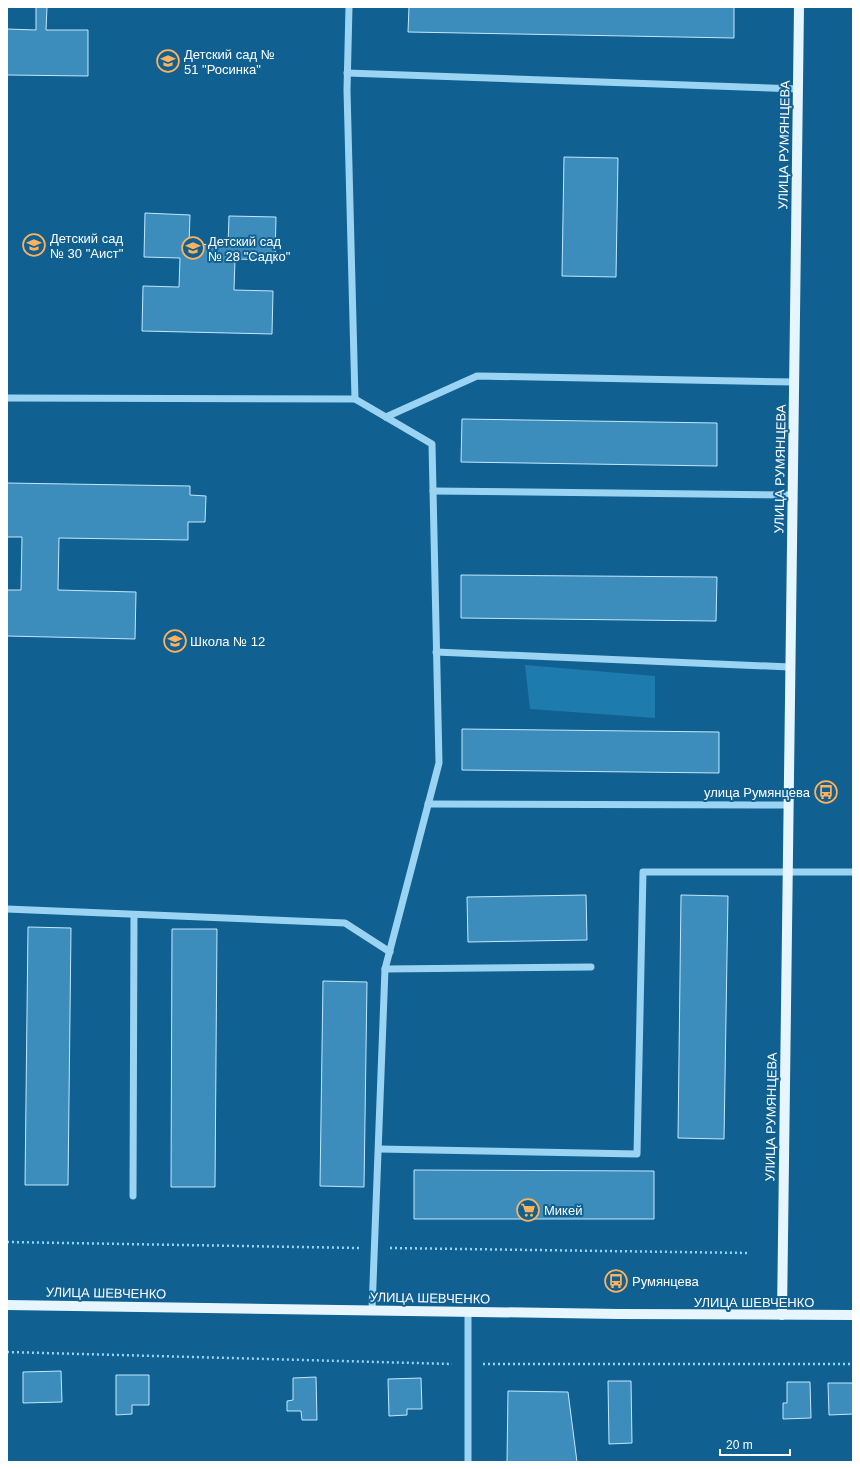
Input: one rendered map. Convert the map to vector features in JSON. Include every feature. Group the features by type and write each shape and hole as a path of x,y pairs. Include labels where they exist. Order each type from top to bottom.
{"main road":[{"name":"УЛИЦА РУМЯНЦЕВА","path":"782,1315 799,7"},
{"name":"УЛИЦА ШЕВЧЕНКО","path":"7,1305 619,1314 853,1315"}],"street":[{"path":"349,7 347,73 355,399"},
{"path":"347,73 798,89"},
{"path":"386,417 477,376 794,382"},
{"path":"7,398 355,399 432,444 438,763 385,969 372,1310"},
{"path":"433,491 792,495"},
{"path":"436,652 790,667"},
{"path":"428,804 788,805"},
{"path":"378,1149 637,1154 643,872 853,872"},
{"path":"7,909 346,923 390,952"},
{"path":"133,1196 134,915"},
{"path":"385,969 591,967"},
{"path":"468,1311 468,1462"}],"path":[{"path":"7,1352 468,1364 853,1364"}],"shaded area":[{"path":"525,665 655,676 655,718 530,709"}],"building":[{"path":"36,7 47,7 46,30 88,30 88,76 7,75 7,29 36,30"},
{"path":"409,7 734,7 734,38 408,32"},
{"path":"564,157 618,158 616,277 562,276"},
{"path":"145,213 190,215 189,244 228,245 229,216 276,217 275,260 235,259 234,290 273,291 272,334 142,331 143,286 179,287 180,258 144,257"},
{"path":"462,419 717,423 717,466 461,462"},
{"path":"7,483 190,486 190,495 206,496 205,522 188,522 188,540 59,538 58,590 136,592 135,639 7,636 7,590 21,590 22,537 7,537"},
{"path":"461,575 717,577 716,621 461,618"},
{"path":"462,729 719,732 719,773 462,770"},
{"path":"586,895 587,940 468,942 467,897"},
{"path":"681,895 728,896 724,1139 678,1138"},
{"path":"28,927 71,928 68,1185 25,1185"},
{"path":"172,929 217,929 215,1187 171,1187"},
{"path":"323,981 367,982 364,1187 320,1186"},
{"path":"414,1170 654,1171 654,1219 414,1219"},
{"path":"61,1371 62,1402 23,1403 23,1372"},
{"path":"116,1375 149,1375 149,1405 132,1405 132,1414 116,1415"},
{"path":"316,1377 317,1420 302,1420 301,1411 287,1411 287,1401 293,1400 293,1378"},
{"path":"421,1378 422,1409 407,1409 407,1415 389,1416 388,1379"},
{"path":"608,1381 631,1381 632,1443 609,1444"},
{"path":"787,1382 810,1382 811,1418 783,1419 783,1403 787,1403"},
{"path":"828,1383 853,1383 853,1414 829,1415"},
{"path":"508,1391 568,1392 577,1462 507,1462"}],"place":[{"name":"Детский сад № 51 \"Росинка\"","path":"168,61"},
{"name":"Детский сад № 30 \"Аист\"","path":"34,245"},
{"name":"Детский сад № 28 \"Садко\"","path":"193,248"},
{"name":"Школа № 12","path":"175,641"},
{"name":"улица Румянцева","path":"826,792"},
{"name":"Микей","path":"528,1210"},
{"name":"Румянцева","path":"616,1281"}]}
